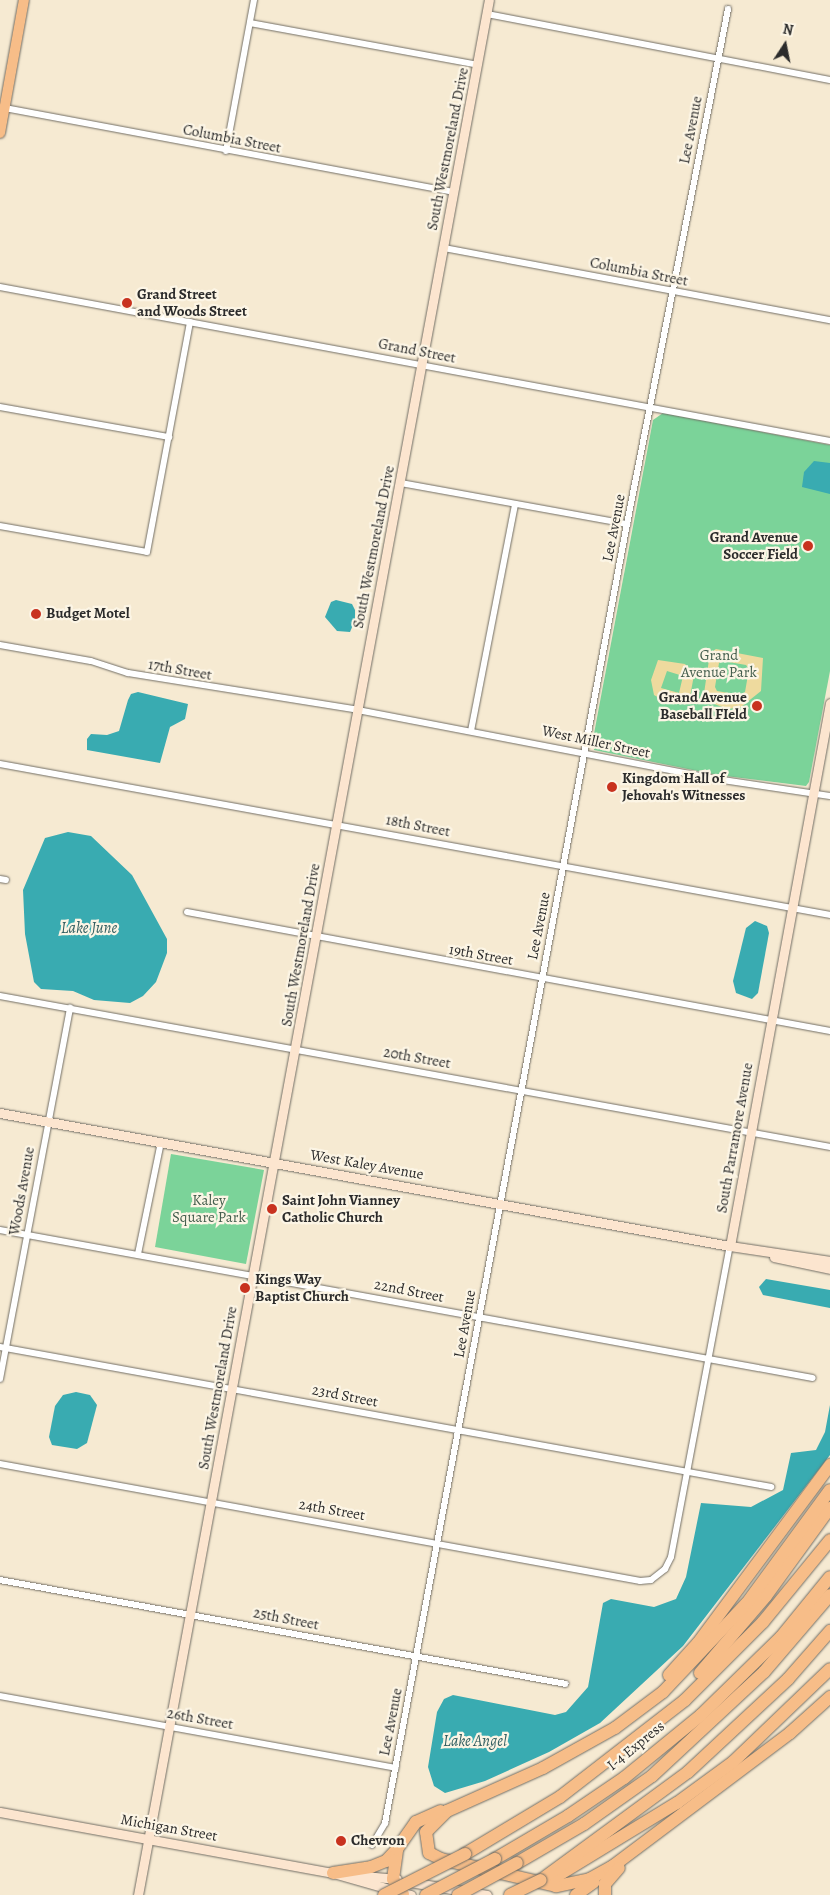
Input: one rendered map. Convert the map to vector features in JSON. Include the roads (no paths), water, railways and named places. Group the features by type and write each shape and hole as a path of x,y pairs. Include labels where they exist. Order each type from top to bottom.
{"highway":[{"path":"570,1752 657,1687 698,1643 830,1465"},
{"path":"615,1864 590,1879 556,1886 441,1859 430,1853 426,1832 447,1811 543,1768 637,1713 690,1666 760,1588 830,1490"},
{"path":"685,1700 696,1678 766,1596 830,1508"},
{"path":"384,1895 465,1854 560,1797 685,1700 763,1622 830,1540"},
{"name":"I-4 Express","path":"426,1895 568,1816 624,1778 701,1715 781,1636 830,1577"},
{"path":"458,1895 584,1824 652,1776 764,1672 830,1595"},
{"path":"510,1895 541,1880 688,1772 788,1679 830,1631"},
{"path":"541,1880 556,1878 698,1788 768,1732 830,1670"},
{"path":"777,1741 830,1689"},
{"path":"576,1895 777,1741 830,1697"},
{"path":"333,1873 371,1867 386,1861 397,1850 416,1822 439,1810 447,1811"},
{"path":"605,1895 609,1877 662,1830"},
{"path":"397,1850 393,1879 407,1894"}],"main road":[{"path":"0,133 24,0"}],"street":[{"path":"226,150 254,0"},
{"name":"South Westmoreland Drive","path":"138,1895 489,0"},
{"name":"Lee Avenue","path":"372,1845 384,1827 627,524 728,9"},
{"path":"487,14 830,80"},
{"path":"250,23 478,65"},
{"name":"Columbia Street","path":"5,108 454,192"},
{"name":"Columbia Street","path":"444,248 830,320"},
{"name":"Grand Street","path":"0,287 830,441"},
{"path":"0,526 147,552 190,322"},
{"path":"0,407 169,437"},
{"path":"400,482 627,524"},
{"path":"471,731 515,504"},
{"name":"17th Street","path":"0,645 91,661 128,673 358,710"},
{"name":"South Parramore Avenue","path":"659,1576 671,1557 685,1471 730,1246 830,703"},
{"name":"West Miller Street","path":"358,710 716,779 830,796"},
{"name":"18th Street","path":"0,764 337,823 830,915"},
{"name":"19th Street","path":"187,912 830,1031"},
{"name":"20th Street","path":"0,996 830,1147"},
{"name":"Woods Avenue","path":"0,1379 3,1348 27,1235 70,1008"},
{"name":"West Kaley Avenue","path":"0,1113 730,1246"},
{"path":"138,1254 161,1142"},
{"name":"22nd Street","path":"0,1230 813,1378"},
{"path":"730,1246 830,1261"},
{"path":"730,1246 830,1269"},
{"name":"23rd Street","path":"3,1348 232,1387 771,1487"},
{"name":"24th Street","path":"0,1464 437,1542 640,1581 659,1576"},
{"name":"25th Street","path":"0,1580 190,1613 566,1684"},
{"name":"26th Street","path":"0,1696 395,1768"},
{"name":"Michigan Street","path":"0,1812 333,1873 393,1879 487,1895"},
{"name":"Michigan Street","path":"333,1873 407,1894"}],"water":[{"path":"814,461 830,463 830,494 802,487 804,472"},
{"path":"336,600 352,604 355,610 355,620 350,632 337,631 325,617 331,602"},
{"path":"138,692 188,704 185,719 170,727 160,763 87,750 87,739 91,734 107,735 119,731 128,700 131,694"},
{"name":"Lake June","path":"68,832 91,836 132,875 167,939 167,953 156,982 143,996 130,1003 94,1000 73,991 41,989 34,982 25,934 23,890 45,838"},
{"path":"755,921 767,926 769,933 758,993 752,999 736,993 733,981 746,928"},
{"path":"766,1279 830,1290 830,1308 763,1295 759,1287"},
{"path":"76,1392 90,1395 97,1405 87,1443 77,1449 52,1445 49,1437 55,1406 63,1395"},
{"name":"Lake Angel","path":"830,1405 830,1455 683,1646 600,1723 549,1752 485,1781 445,1793 434,1786 428,1767 437,1712 444,1699 453,1695 555,1715 566,1712 588,1687 603,1603 611,1599 654,1607 676,1599 686,1577 701,1503 751,1507 783,1490 791,1453 816,1450 825,1432"}],"place":[{"name":"Grand Street and Woods Street","path":"127,303"},
{"name":"Grand Avenue Soccer Field","path":"808,546"},
{"name":"Budget Motel","path":"36,614"},
{"name":"Grand Avenue Baseball FIeld","path":"757,706"},
{"name":"Kingdom Hall of Jehovah's Witnesses","path":"612,787"},
{"name":"Saint John Vianney Catholic Church","path":"272,1209"},
{"name":"Kings Way Baptist Church","path":"245,1288"},
{"name":"Chevron","path":"341,1841"}],"park label":[{"name":"Grand Avenue Park","path":"719,664"},
{"name":"Kaley Square Park","path":"209,1208"}]}
